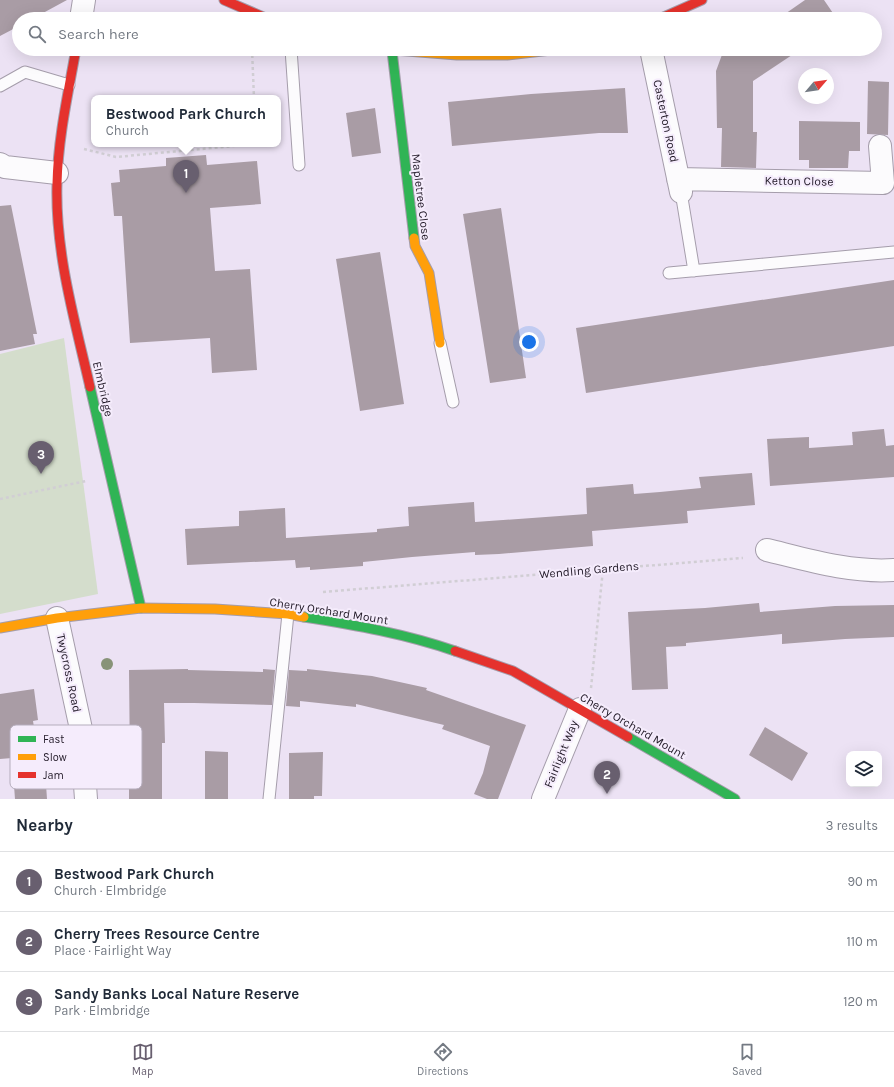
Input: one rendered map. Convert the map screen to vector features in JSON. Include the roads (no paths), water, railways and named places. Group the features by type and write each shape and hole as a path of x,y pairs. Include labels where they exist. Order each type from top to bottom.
{"street":[{"path":"81,12 84,0"},
{"path":"224,0 252,12"},
{"path":"675,12 702,0"},
{"name":"Elmbridge","path":"75,56 60,143 57,173 57,212 63,268 141,608"},
{"name":"Mapletree Close","path":"393,56 415,246 428,273 440,343"},
{"name":"Casterton Road","path":"652,56 679,186"},
{"name":"Ketton Close","path":"679,186 883,183 880,146"},
{"path":"0,164 6,167 57,173"},
{"path":"767,550 835,566 883,571 894,570"},
{"name":"Cherry Orchard Mount","path":"0,628 57,618 141,608 215,609 288,614 362,626 431,643 514,671 735,799"},
{"name":"Twycross Road","path":"57,618 80,725"},
{"name":"Fairlight Way","path":"543,799 580,709"},
{"name":"Twycross Road","path":"85,789 86,799"}],"lane":[{"path":"291,56 299,166"},
{"path":"0,86 25,72 70,85"},
{"path":"679,186 694,271"},
{"path":"669,274 894,252"},
{"path":"440,343 453,402"},
{"path":"270,799 288,614"}],"place":[{"name":"Bestwood Park Church","path":"186,193"},
{"name":"Sandy Banks Local Nature Reserve","path":"41,474"},
{"name":"Cherry Trees Resource Centre","path":"607,794"}]}
